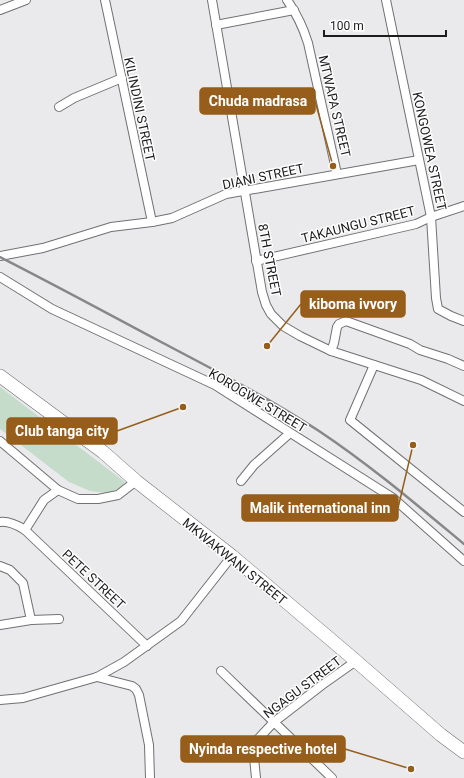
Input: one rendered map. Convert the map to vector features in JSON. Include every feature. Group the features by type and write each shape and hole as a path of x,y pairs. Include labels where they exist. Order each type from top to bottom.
{"main road":[{"name":"MKWAKWANI STREET","path":"0,376 103,452 136,481 232,556 441,735 464,752"}],"street":[{"path":"0,10 26,0"},
{"name":"KILINDINI STREET","path":"105,0 152,222"},
{"name":"8TH STREET","path":"212,0 262,292 266,305 271,314 283,326 331,351 421,380 464,401"},
{"name":"MTWAPA STREET","path":"287,0 302,24 308,43 338,174"},
{"name":"KONGOWEA STREET","path":"386,0 432,217 436,298 438,308 464,322"},
{"path":"216,26 294,10"},
{"path":"59,107 74,98 122,78"},
{"name":"DIANI STREET","path":"0,256 43,248 110,227 172,218 226,194 419,160"},
{"name":"TAKAUNGU STREET","path":"256,260 416,224 464,206"},
{"name":"KOROGWE STREET","path":"0,277 52,309 215,385 393,498 464,561"},
{"path":"331,351 337,326 346,321 464,366"},
{"path":"374,365 350,420 464,512"},
{"path":"241,481 254,465 290,433"},
{"path":"0,441 58,490 78,499 98,499 118,495 136,481"},
{"path":"25,530 44,500 58,490"},
{"path":"0,514 10,523"},
{"path":"0,522 10,523"},
{"name":"PETE STREET","path":"10,523 25,530 148,646"},
{"path":"0,700 23,698 97,677 124,662 181,621 232,556"},
{"path":"0,566 10,570 23,583 31,620"},
{"path":"0,625 31,620 59,619"},
{"name":"NGAGU STREET","path":"256,778 253,747 257,740 274,722 356,661"},
{"path":"221,671 332,778"},
{"path":"97,677 132,686 136,689 139,695 149,745 150,778"}],"green space":[{"path":"0,387 125,482 121,488 107,493 90,491 69,482 0,429"}],"railway":[{"path":"0,257 222,374 300,419 375,471 464,544"}],"place":[{"name":"Chuda madrasa","path":"333,166"},
{"name":"kiboma ivvory","path":"267,346"},
{"name":"Club tanga city","path":"183,407"},
{"name":"Malik international inn","path":"413,445"},
{"name":"Nyinda respective hotel","path":"411,769"}]}
